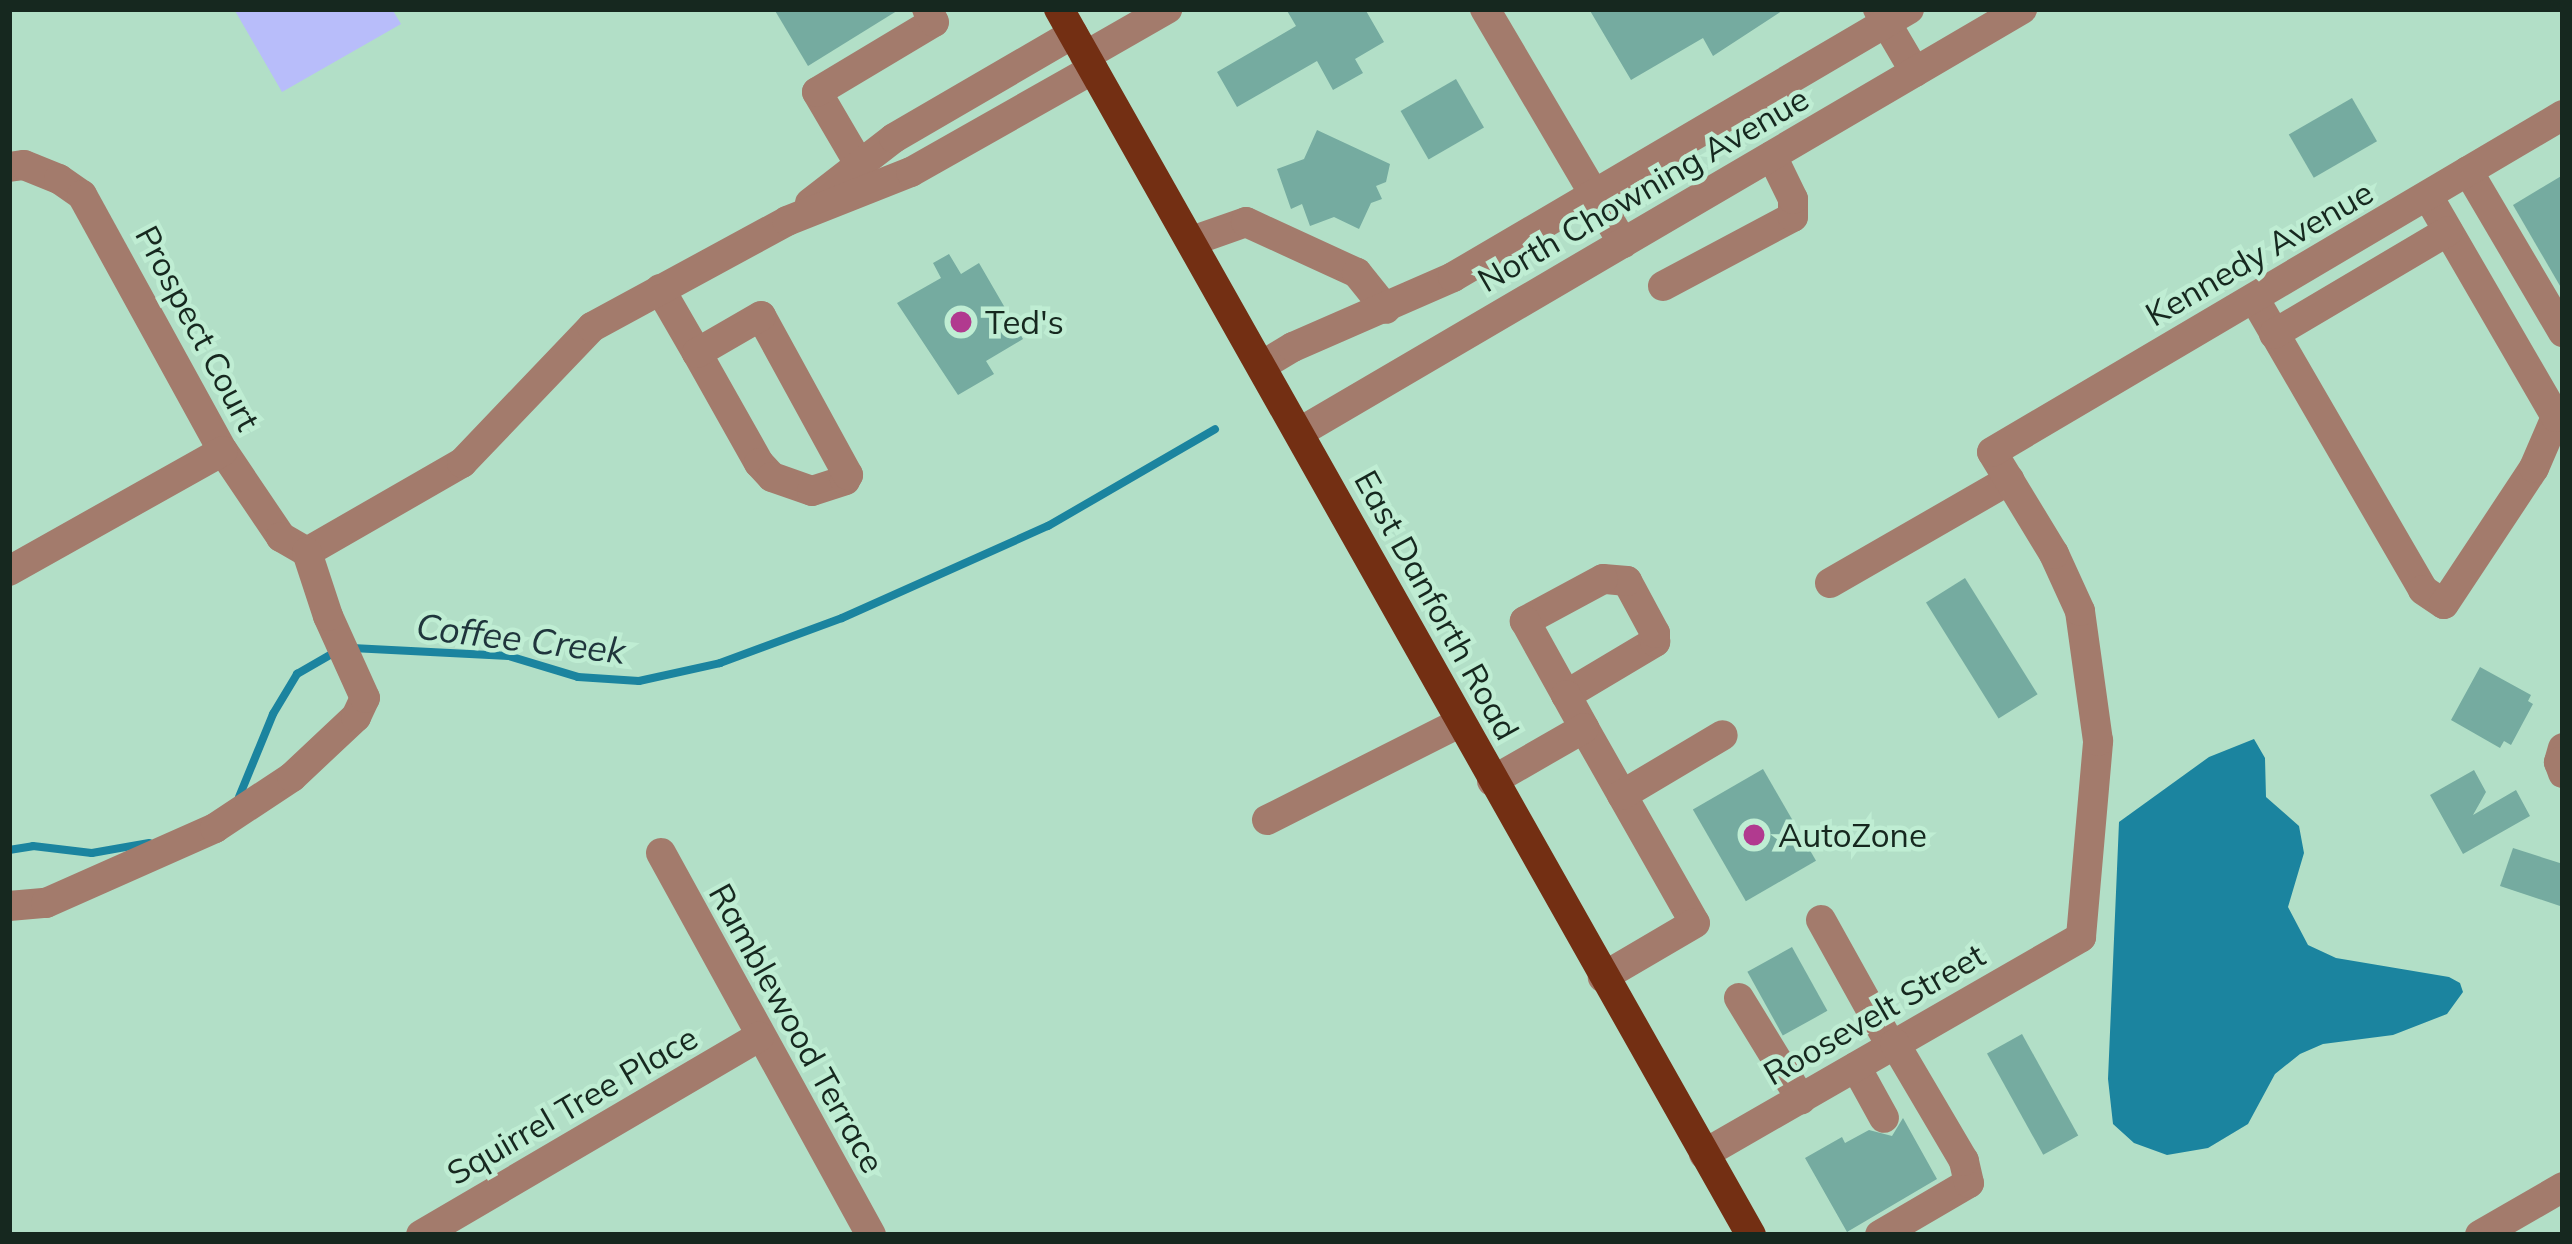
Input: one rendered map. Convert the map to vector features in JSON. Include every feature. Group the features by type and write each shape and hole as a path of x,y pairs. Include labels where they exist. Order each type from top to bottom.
{"main road":[{"name":"East Danforth Road","path":"1078,42 1751,1235"}],"street":[{"path":"858,162 817,92 934,22 927,9"},
{"path":"787,221 858,162 1078,42 1167,9"},
{"path":"1485,9 1623,243"},
{"name":"North Chowning Avenue","path":"1300,432 2023,9"},
{"path":"1891,14 1915,72"},
{"name":"North Chowning Avenue","path":"1263,365 1293,346 1453,278 1891,14"},
{"path":"9,906 46,903 215,828 292,777 356,717 365,698 328,616 308,552 461,463 592,327 787,221 911,172 1078,42"},
{"name":"Kennedy Avenue","path":"2009,480 1992,452 2563,116"},
{"path":"1663,286 1792,217 1793,199 1772,156"},
{"name":"Prospect Court","path":"9,166 24,165 59,178 82,195 223,451 281,537 308,552"},
{"path":"2468,171 2563,332"},
{"path":"2254,298 2423,590 2444,604 2534,468 2555,417 2428,196"},
{"path":"1192,242 1246,222 1357,272 1386,309"},
{"path":"2274,334 2448,231"},
{"path":"660,289 697,353 772,477 812,491 845,480 848,475 761,316 697,353"},
{"path":"9,572 223,451"},
{"path":"1830,583 2009,480"},
{"name":"Roosevelt Street","path":"1704,1154 2081,937 2098,741 2080,611 2054,554 2009,480"},
{"path":"1566,695 1695,923 1604,977"},
{"path":"1267,820 1459,723"},
{"path":"1492,781 1584,728"},
{"path":"1622,794 1723,735"},
{"path":"2563,748 2563,773"},
{"name":"Ramblewood Terrace","path":"662,854 872,1235"},
{"path":"1821,920 1964,1161 1969,1184 1880,1235"},
{"path":"1739,998 1801,1099"},
{"name":"Squirrel Tree Place","path":"421,1235 759,1037"},
{"path":"1856,1067 1884,1118"},
{"path":"2480,1235 2563,1187"}],"shaded area":[{"path":"234,9 392,9 401,24 282,92"},
{"path":"2254,739 2265,758 2266,797 2299,826 2304,853 2288,907 2308,945 2336,958 2449,977 2460,983 2463,992 2447,1014 2393,1035 2323,1044 2300,1054 2275,1074 2248,1124 2208,1148 2167,1155 2134,1143 2113,1124 2108,1079 2119,822 2209,757"}],"building":[{"path":"774,9 900,9 808,66"},
{"path":"1286,9 1365,9 1384,42 1355,59 1363,73 1333,90 1317,61 1237,107 1217,72 1296,26"},
{"path":"1589,9 1785,9 1713,56 1703,38 1631,80"},
{"path":"1456,79 1484,127 1429,159 1401,111"},
{"path":"2352,98 2377,141 2314,178 2289,135"},
{"path":"1317,130 1390,164 1386,182 1376,186 1382,199 1371,203 1359,229 1334,217 1310,226 1302,204 1291,209 1277,169 1304,159"},
{"path":"2563,175 2563,291 2513,205"},
{"path":"949,254 961,274 979,263 1023,339 986,361 994,374 958,395 897,303 941,278 933,263"},
{"path":"1965,578 2038,694 1999,719 1926,602"},
{"path":"2480,667 2531,695 2528,701 2533,704 2511,745 2504,741 2500,748 2451,720"},
{"name":"AutoZone","path":"1763,769 1816,861 1746,901 1693,810"},
{"path":"2474,770 2486,792 2473,815 2516,790 2530,816 2463,854 2430,795"},
{"path":"2513,848 2563,864 2563,907 2500,886"},
{"path":"1792,947 1827,1011 1783,1036 1747,972"},
{"path":"2022,1034 2078,1135 2043,1155 1987,1053"},
{"path":"1903,1118 1937,1179 1847,1232 1805,1158 1842,1137 1845,1143 1869,1130 1892,1136"}],"waterway":[{"name":"Coffee Creek","path":"352,648 509,656 578,677 639,681 720,663 842,618 1048,526 1215,429"},
{"name":"Coffee Creek","path":"239,797 273,714 297,674 337,651"},
{"name":"Coffee Creek","path":"9,850 33,846 92,853 149,843"}],"place":[{"name":"Ted's","path":"961,322"},
{"name":"AutoZone","path":"1754,835"}]}
